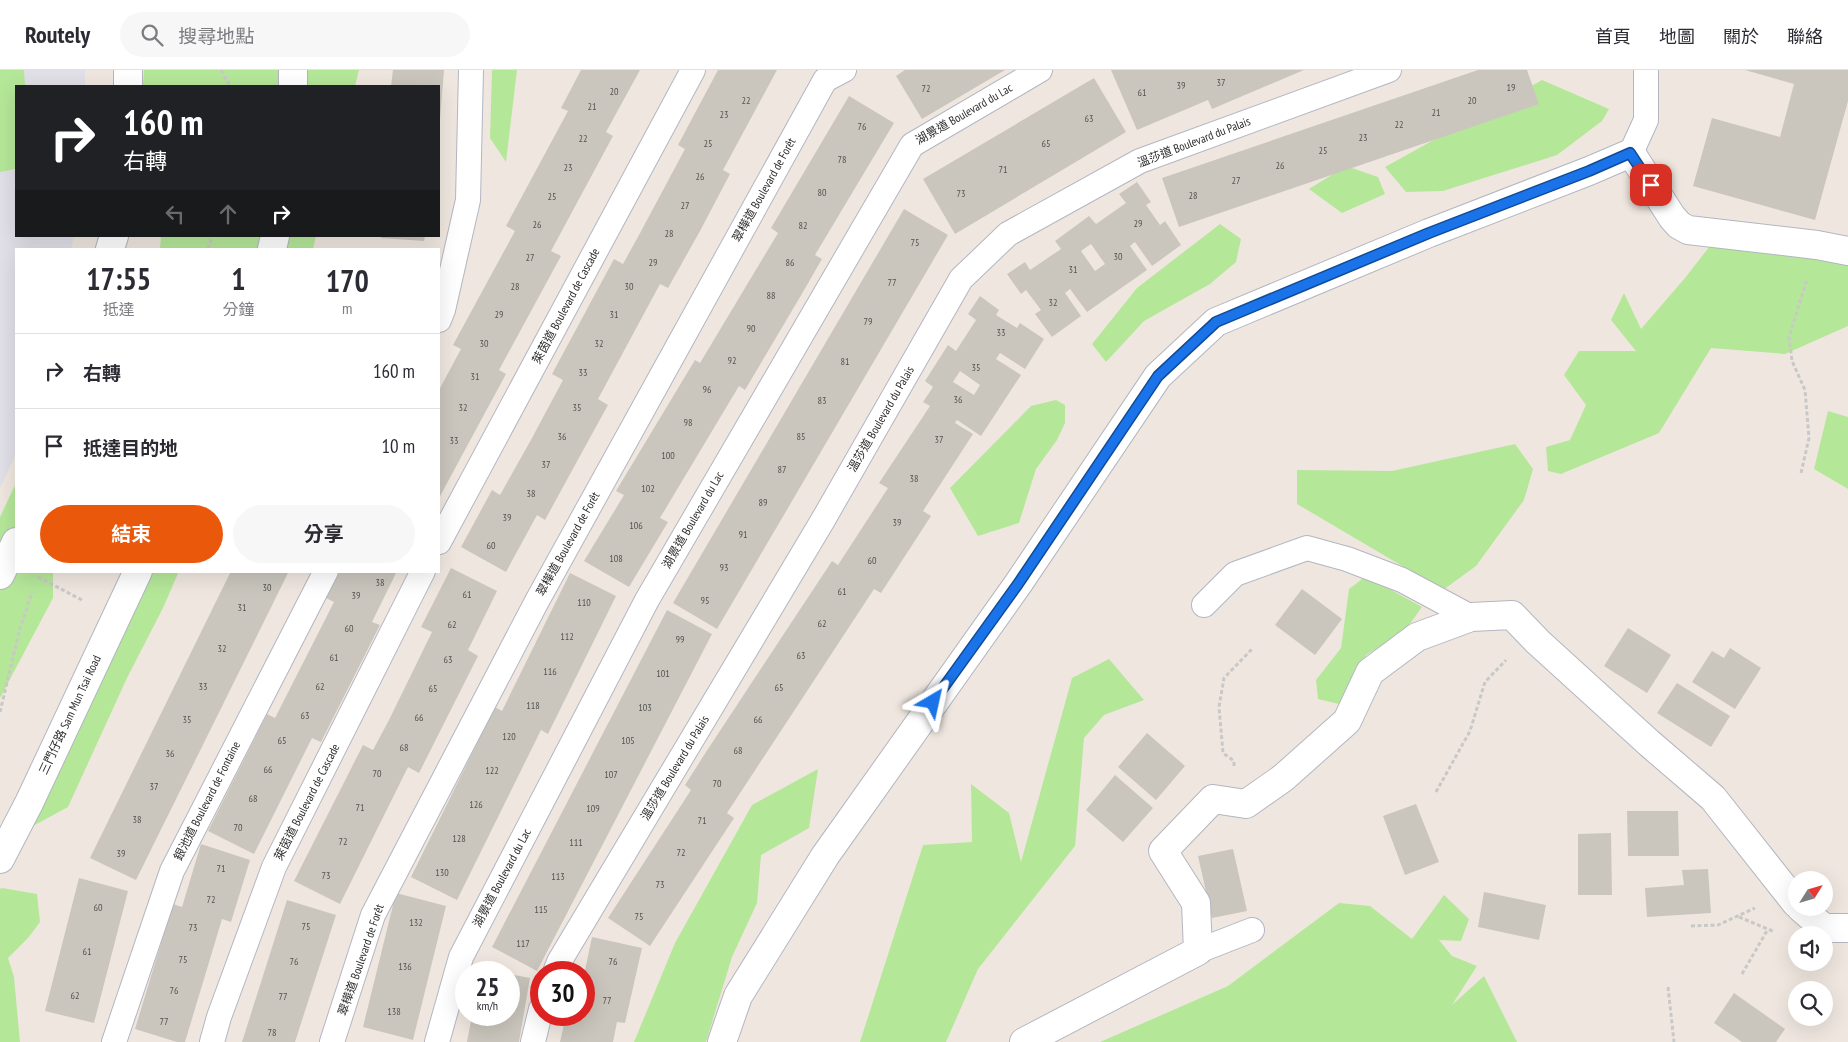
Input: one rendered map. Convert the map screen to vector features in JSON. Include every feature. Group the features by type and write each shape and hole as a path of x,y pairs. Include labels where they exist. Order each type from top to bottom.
{"street":[{"path":"128,70 128,85"},
{"path":"293,70 293,85"},
{"path":"722,1042 738,996 825,856 1018,584 1158,376 1216,322 1429,233 1589,171 1630,153 1672,217 1688,230 1817,245 1848,251"},
{"path":"0,575 15,544"},
{"name":"三門仔路 Sam Mun Tsai Road","path":"0,858 29,803 137,573"},
{"path":"1024,1042 1198,951 1196,903 1163,851 1213,799 1246,804 1283,778 1347,722 1370,672 1417,637 1470,618 1512,614 1530,634 1648,743 1713,798 1788,892"},
{"path":"1811,916 1824,928 1848,928"}],"lane":[{"path":"440,318 468,200 471,70"},
{"name":"萊茵道 Boulevard de Cascade","path":"440,540 692,70"},
{"name":"翠樺道 Boulevard de Forêt","path":"332,1042 373,915 536,600 825,80 844,70"},
{"name":"湖景道 Boulevard du Lac","path":"437,1042 461,958 647,600 912,145 1040,70"},
{"name":"溫莎道 Boulevard du Palais","path":"560,961 823,520 960,279 1008,234 1140,161 1389,70"},
{"path":"1630,153 1646,120 1646,70"},
{"path":"1204,605 1235,574 1306,548 1347,559 1402,580 1470,618"},
{"name":"銀池道 Boulevard de Fontaine","path":"114,1042 172,871 325,573"},
{"name":"萊茵道 Boulevard de Cascade","path":"212,1042 219,1017 274,866 423,573"},
{"path":"1198,951 1252,930"},
{"path":"533,1042 537,1026"}],"path":[{"path":"221,70 229,85"},
{"path":"1802,473 1809,438 1805,390 1792,361 1789,337 1817,245"},
{"path":"0,712 19,632 31,594 41,573"},
{"path":"32,574 82,600"},
{"path":"1436,792 1470,731 1485,682 1530,634"},
{"path":"1235,802 1234,761 1223,754 1219,707 1224,678 1252,649"},
{"path":"1691,926 1718,925 1788,903"},
{"path":"1739,917 1782,935"},
{"path":"1742,974 1768,929"},
{"path":"1668,987 1674,1042"}],"shaded area":[{"path":"0,70 85,70 85,85 15,85"},
{"path":"0,163 15,170 15,237 74,237 71,248 15,248 15,456 0,488"}],"green space":[{"path":"0,70 24,70 25,85 15,85 15,169 0,172"},
{"path":"144,70 359,70 355,85 143,85"},
{"path":"492,70 517,70 506,162 490,138"},
{"path":"1542,80 1609,109 1602,121 1557,155 1443,191 1406,192 1385,167"},
{"path":"1346,166 1378,177 1385,194 1342,213 1309,189"},
{"path":"1220,224 1241,239 1236,262 1210,284 1144,321 1106,362 1092,344 1137,288"},
{"path":"1723,229 1848,252 1848,326 1785,354 1711,348 1659,433 1561,474 1548,471 1546,447 1570,440 1586,405 1564,375 1579,351 1636,351 1611,320 1624,293 1641,329 1685,278"},
{"path":"161,237 316,237 313,248 160,248"},
{"path":"1056,400 1065,405 1065,423 1057,440 1036,469 1019,523 978,536 950,488 1031,406"},
{"path":"1828,411 1848,417 1848,489 1814,469"},
{"path":"1515,444 1533,469 1524,500 1476,566 1443,590 1297,504 1297,470 1392,471"},
{"path":"15,485 15,573 53,573 53,598 0,698 0,517"},
{"path":"129,573 178,573 163,608 127,678 68,807 31,827"},
{"path":"1366,576 1422,607 1405,631 1366,655 1339,704 1318,699 1316,680 1341,648 1349,589"},
{"path":"1109,659 1144,700 1104,715 1084,738 1075,846 978,969 946,1042 860,1042 923,845 972,842 971,784 1009,813 1021,862 1072,678"},
{"path":"818,769 809,828 761,855 757,903 732,957 706,1042 634,1042 675,943 752,805"},
{"path":"0,889 37,894 40,922 28,938 8,958 14,977 20,1042 0,1042"},
{"path":"1444,895 1469,919 1461,941 1439,940 1452,956 1477,966 1452,1005 1484,976 1517,1042 1100,1042 1228,986 1339,903 1370,906 1412,939"}],"building":[{"path":"393,70 444,70 440,119 440,85 391,85"},
{"path":"581,70 640,70 606,132 613,136 551,251 561,256 499,370 506,374 440,496 440,388 461,349 453,345 515,231 506,226 568,111 561,108"},
{"path":"718,70 777,70 723,170 730,174 700,231 668,288 660,284 598,399 608,405 545,520 537,515 506,572 461,547 492,490 500,495 532,438 563,380 552,374 614,259 623,264 639,235 685,149 678,145"},
{"path":"905,70 1005,70 922,119 896,76"},
{"path":"1111,70 1304,70 1212,109 1208,100 1137,130"},
{"path":"1478,70 1527,70 1539,104 1179,227 1162,178"},
{"path":"1745,70 1848,70 1848,101 1815,220 1693,186 1712,118 1780,137 1794,84"},
{"path":"1094,78 1126,132 955,234 923,179"},
{"path":"849,96 894,123 815,255 822,259 745,390 739,386 660,518 668,522 629,587 584,561 624,495 616,491 695,360 700,363 778,233 771,228"},
{"path":"1137,182 1151,202 1146,205 1160,225 1165,221 1181,245 1152,266 1135,242 1130,246 1147,270 1087,312 1070,289 1065,293 1081,316 1052,337 1035,314 1041,310 1026,290 1021,294 1007,274 1025,262 1030,270 1061,249 1055,241 1089,216 1096,224 1126,203 1119,194","holes":["1091,244 1105,264 1095,271 1081,251"]},
{"path":"904,209 948,235 717,629 673,603"},
{"path":"381,237 425,237 424,241"},
{"path":"980,296 999,310 996,315 1017,328 1020,323 1044,339 1025,369 1000,353 996,359 1021,375 981,436 957,420 955,423 973,434 923,511 931,516 881,593 874,589 727,813 734,818 650,946 608,918 691,790 685,785 706,752 832,561 838,565 888,488 879,483 930,406 923,402 933,387 925,381 948,345 956,351 976,320 968,314","holes":["960,371 980,385 974,395 953,382"]},
{"path":"451,568 497,591 468,650 478,656 419,773 408,767 340,904 294,881 363,745 373,750 389,720 432,632 421,627"},
{"path":"230,573 288,573 136,880 90,858"},
{"path":"338,573 396,573 372,622 380,625 321,742 312,738 254,854 208,831 267,714 275,718 334,602 326,598"},
{"path":"570,573 616,596 548,734 541,730 457,900 411,877 495,707 502,711"},
{"path":"1302,589 1342,619 1315,655 1275,625"},
{"path":"667,610 712,634 542,961 530,961 530,967 492,947"},
{"path":"1628,628 1671,655 1647,693 1604,666"},
{"path":"1730,648 1761,668 1735,709 1692,682 1712,651 1724,658"},
{"path":"1677,683 1730,716 1711,747 1657,713"},
{"path":"1147,733 1185,766 1156,800 1118,767"},
{"path":"1115,775 1153,808 1123,842 1086,810"},
{"path":"1416,804 1439,862 1405,875 1383,816"},
{"path":"1627,811 1678,811 1679,856 1628,856"},
{"path":"1611,833 1612,895 1578,895 1578,834"},
{"path":"201,844 250,860 231,922 222,919 185,1042 177,1042 135,1029 173,904 182,907"},
{"path":"1233,849 1247,911 1212,918 1198,856"},
{"path":"1708,869 1711,913 1647,917 1645,888 1684,885 1682,870"},
{"path":"79,878 128,891 94,1023 45,1011"},
{"path":"1484,892 1546,905 1539,940 1478,927"},
{"path":"396,893 446,906 413,1040 363,1027"},
{"path":"287,900 336,915 295,1042 242,1042"},
{"path":"592,937 642,948 625,1023 617,1022 613,1042 560,1042 564,1026 595,1026 595,961 587,961"},
{"path":"520,976 530,978 519,1042 467,1042 470,1026 520,1026"},
{"path":"1734,993 1785,1029 1776,1042 1742,1042 1714,1023"}],"route":[{"path":"933,702 1018,584 1158,376 1216,322 1429,233 1589,171 1630,153 1651,185"}]}
